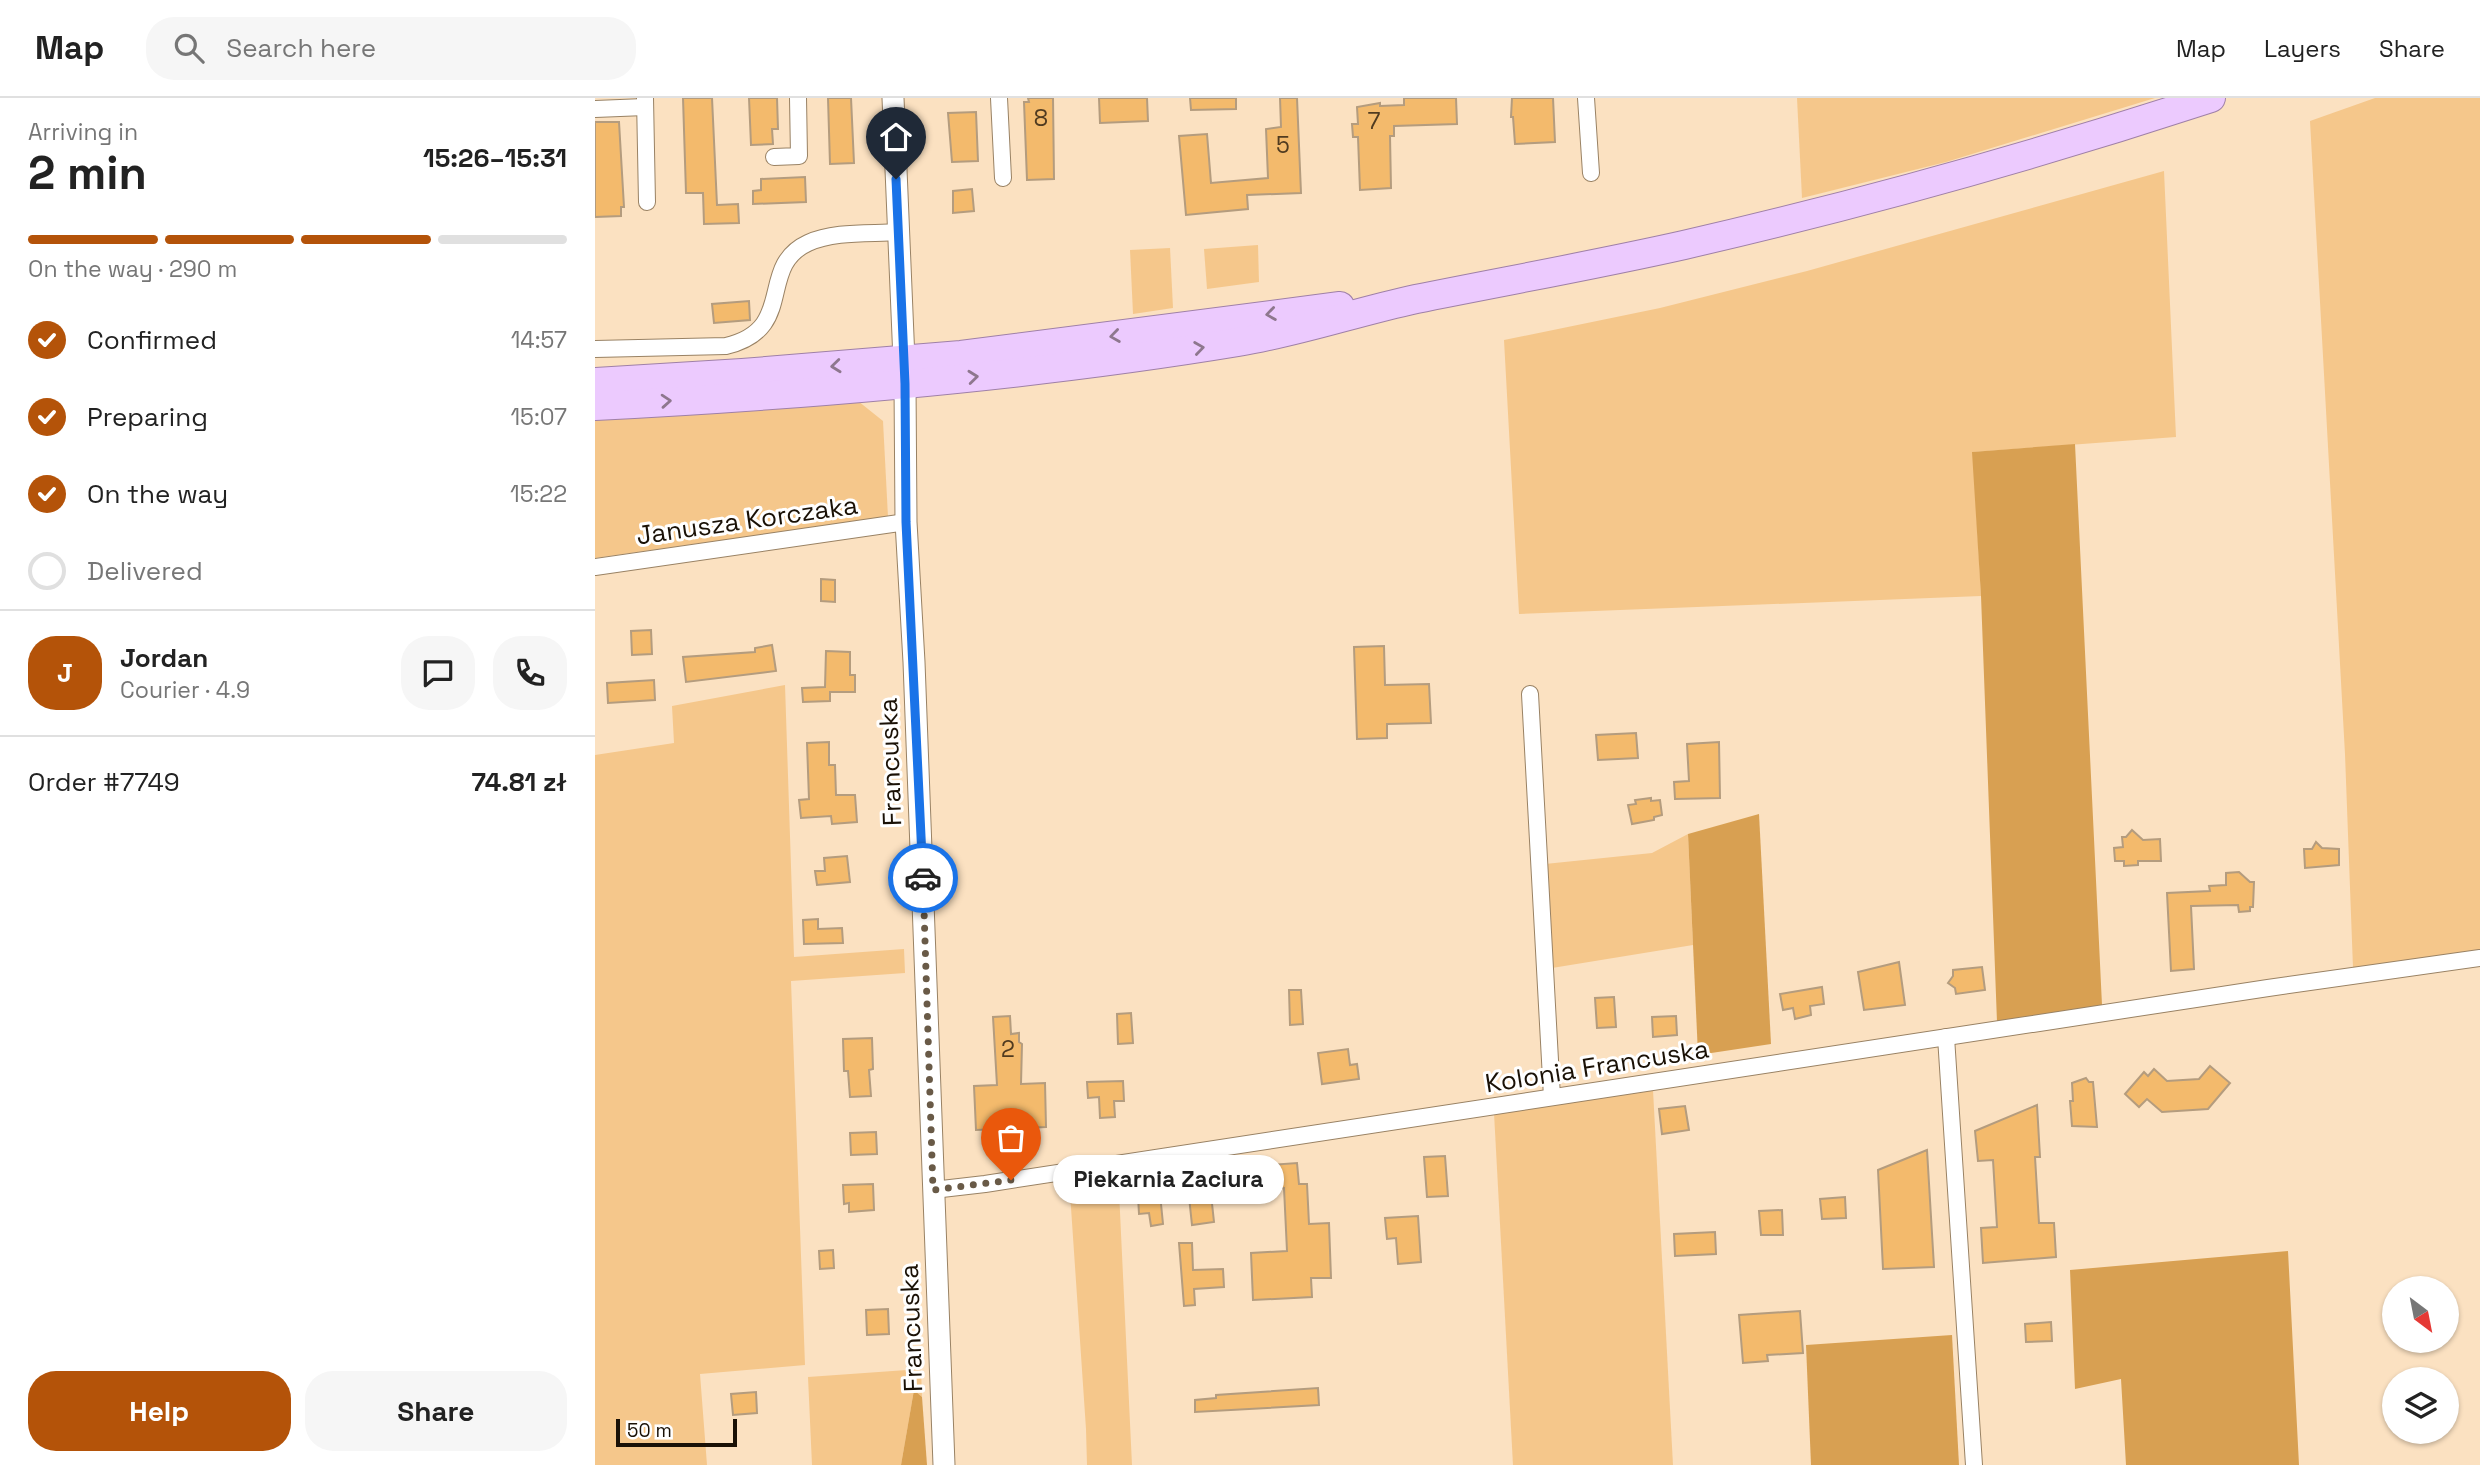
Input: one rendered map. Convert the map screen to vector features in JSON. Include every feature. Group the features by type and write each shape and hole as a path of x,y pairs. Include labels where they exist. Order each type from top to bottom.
{"highway":[{"path":"595,406 905,372 1078,341 1314,308 1412,300 1601,263 1788,220 2051,148 2211,98"},
{"path":"595,382 742,373 905,372"}],"street":[{"path":"774,157 799,156 798,98"},
{"name":"Francuska","path":"893,98 905,372 906,522 914,662 944,1465"},
{"path":"999,98 1003,178"},
{"path":"1586,98 1591,173"},
{"path":"595,109 645,103 647,202"},
{"path":"595,349 726,346 740,343 764,327 780,275 790,256 799,248 834,236 898,232"},
{"name":"Janusza Korczaka","path":"595,567 906,522"},
{"path":"1530,694 1552,1097"},
{"name":"Kolonia Francuska","path":"933,1190 2480,958"},
{"path":"1946,1037 1974,1465"}],"shaded area":[{"path":"1797,98 2155,98 1946,162 1802,198"},
{"path":"2375,98 2480,98 2480,950 2353,968 2345,754 2310,121"},
{"path":"2164,171 2176,437 1973,452 1981,596 1519,614 1504,340 1660,308 1807,271"},
{"path":"1258,245 1259,282 1207,289 1204,249"},
{"path":"1170,248 1173,308 1133,314 1130,250"},
{"path":"853,397 883,421 888,517 595,558 595,415"},
{"path":"2075,444 2102,1005 1997,1022 1981,596 1972,452"},
{"path":"785,685 794,957 904,949 905,973 791,981 805,1365 700,1374 707,1465 595,1465 595,755 674,743 672,706"},
{"path":"1759,814 1771,1044 1698,1055 1688,834"},
{"path":"1688,834 1693,945 1552,968 1545,864 1652,853"},
{"path":"1653,1090 1673,1465 1513,1465 1494,1113"},
{"path":"1118,1170 1132,1465 1087,1465 1069,1178"},
{"path":"2288,1251 2299,1465 2126,1465 2121,1379 2075,1389 2070,1270"},
{"path":"1952,1335 1959,1465 1811,1465 1806,1345"},
{"path":"921,1369 922,1397 914,1390 901,1465 812,1465 808,1377"},
{"path":"914,1390 922,1397 927,1465 901,1465"}],"building":[{"path":"683,98 712,98 717,205 738,204 739,223 704,224 703,193 686,193"},
{"path":"749,98 777,98 778,129 772,129 773,144 751,145"},
{"path":"828,98 851,98 854,163 830,164"},
{"path":"1028,98 1053,98 1054,179 1027,180 1024,102 1029,102"},
{"path":"1099,98 1147,98 1148,121 1100,123"},
{"path":"1190,98 1236,98 1236,109 1191,110"},
{"path":"1280,98 1297,98 1301,193 1247,195 1248,209 1186,215 1179,136 1207,134 1211,183 1268,178 1266,129 1281,127"},
{"path":"1404,98 1456,98 1457,124 1394,126 1394,136 1390,136 1391,188 1360,190 1358,137 1353,137 1352,124 1358,124 1357,107 1380,103 1380,106 1404,105"},
{"path":"1512,98 1553,98 1555,142 1515,144 1511,117"},
{"path":"976,112 978,161 952,162 948,113"},
{"path":"595,122 619,122 624,207 621,207 621,216 595,217"},
{"path":"805,177 806,202 753,204 753,191 761,190 761,179"},
{"path":"972,189 974,211 953,213 953,191"},
{"path":"749,301 750,320 714,323 712,304"},
{"path":"821,579 835,580 835,602 821,601"},
{"path":"651,630 652,654 632,655 631,631"},
{"path":"772,645 776,671 686,682 683,657 755,652 755,648"},
{"path":"1384,646 1385,685 1429,684 1431,723 1387,724 1387,738 1357,739 1354,647"},
{"path":"826,651 850,652 850,675 855,675 855,692 830,692 830,701 803,702 802,688 825,687"},
{"path":"654,680 655,700 608,703 607,683"},
{"path":"1636,733 1638,758 1598,760 1596,735"},
{"path":"829,742 829,765 835,765 836,795 855,795 857,822 832,824 831,816 801,818 799,800 809,799 807,743"},
{"path":"1719,742 1720,798 1675,799 1674,782 1689,781 1687,744"},
{"path":"1651,798 1651,801 1660,800 1662,815 1654,817 1654,820 1632,824 1628,805 1636,804 1635,800"},
{"path":"2132,830 2143,840 2160,839 2161,861 2138,861 2138,865 2124,866 2124,861 2115,861 2114,848 2123,847 2122,837 2126,837"},
{"path":"2316,842 2322,848 2339,849 2339,865 2305,868 2304,849 2312,849"},
{"path":"847,856 850,882 817,885 815,871 825,871 824,858"},
{"path":"2239,872 2250,882 2254,882 2253,907 2250,907 2250,911 2239,912 2238,905 2191,906 2194,969 2171,971 2167,893 2210,891 2209,886 2226,885 2226,873"},
{"path":"818,919 818,929 842,928 843,943 804,944 803,920"},
{"path":"1899,962 1905,1005 1864,1010 1858,972"},
{"path":"1982,967 1985,990 1956,994 1955,988 1948,983 1953,976 1953,970"},
{"path":"1822,987 1824,1004 1810,1006 1811,1015 1795,1019 1793,1008 1783,1010 1780,994"},
{"path":"1289,990 1301,990 1303,1024 1290,1025"},
{"path":"1614,997 1616,1027 1597,1028 1595,998"},
{"path":"1131,1013 1133,1043 1118,1044 1117,1014"},
{"path":"1010,1016 1011,1034 1019,1033 1019,1042 1022,1044 1021,1084 1045,1083 1046,1127 976,1130 974,1086 997,1085 993,1017"},
{"path":"1676,1016 1677,1035 1653,1037 1652,1017"},
{"path":"872,1038 873,1069 869,1070 871,1096 850,1097 848,1071 844,1071 843,1039"},
{"path":"1348,1049 1350,1065 1357,1064 1359,1079 1322,1084 1318,1053"},
{"path":"2210,1066 2230,1083 2208,1109 2162,1112 2147,1099 2139,1107 2125,1094 2144,1072 2148,1076 2154,1069 2167,1081 2199,1079"},
{"path":"2086,1078 2093,1082 2097,1127 2072,1126 2072,1083"},
{"path":"1123,1081 1124,1101 1114,1101 1115,1117 1100,1118 1099,1097 1088,1098 1087,1082"},
{"path":"2037,1105 2040,1157 2035,1157 2039,1223 2054,1223 2056,1257 1983,1263 1981,1228 1997,1227 1993,1160 1978,1161 1975,1131"},
{"path":"1685,1106 1689,1130 1662,1134 1659,1109"},
{"path":"876,1132 877,1154 851,1155 850,1133"},
{"path":"1927,1150 1934,1267 1883,1269 1878,1170"},
{"path":"1445,1156 1448,1196 1427,1197 1424,1157"},
{"path":"1297,1163 1299,1184 1307,1184 1309,1224 1329,1223 1331,1278 1311,1278 1312,1297 1253,1300 1251,1253 1287,1251 1284,1188 1271,1189 1269,1165"},
{"path":"1209,1176 1214,1222 1192,1225 1187,1178"},
{"path":"873,1184 874,1210 849,1212 849,1203 844,1204 843,1185"},
{"path":"1160,1194 1163,1224 1151,1226 1149,1213 1139,1214 1138,1196"},
{"path":"1845,1197 1846,1218 1822,1219 1820,1199"},
{"path":"1782,1210 1783,1235 1761,1235 1759,1211"},
{"path":"1418,1216 1421,1262 1398,1264 1396,1238 1387,1239 1385,1218"},
{"path":"1715,1232 1716,1254 1675,1256 1674,1234"},
{"path":"1179,1243 1192,1243 1193,1270 1223,1269 1224,1287 1194,1289 1195,1305 1184,1306"},
{"path":"833,1250 834,1268 820,1269 819,1251"},
{"path":"888,1309 889,1334 867,1335 866,1310"},
{"path":"1800,1311 1803,1353 1767,1355 1768,1361 1743,1363 1739,1315"},
{"path":"2051,1322 2052,1341 2026,1342 2025,1324"},
{"path":"1318,1388 1319,1405 1195,1412 1195,1400 1216,1398 1216,1395"},
{"path":"756,1392 757,1413 733,1415 731,1394"}],"way so far":[{"path":"923,878 933,1190 1011,1180"}],"place":[{"name":"Piekarnia Zaciura","path":"1011,1180"}],"route":[{"path":"896,179 905,384 906,522 923,878"}]}
